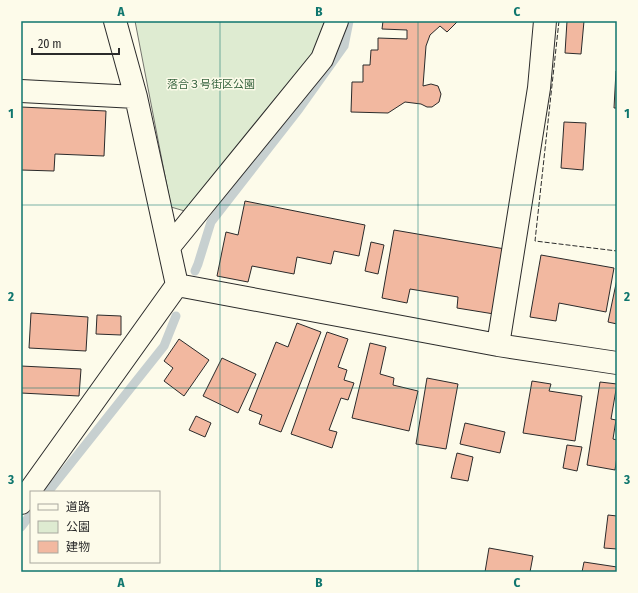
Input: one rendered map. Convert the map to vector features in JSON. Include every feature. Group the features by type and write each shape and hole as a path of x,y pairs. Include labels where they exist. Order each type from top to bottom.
{"street":[{"path":"21,503 177,285 136,97 115,21"},
{"path":"169,247 322,59 337,21"},
{"path":"498,345 539,88 545,21"},
{"path":"21,91 136,97"},
{"path":"177,285 498,345 617,363"}],"green space":[{"name":"落合３号街区公園","path":"135,21 328,21 306,72 188,212 171,207"}],"building":[{"path":"383,21 458,21 447,32 440,26 430,35 426,46 423,86 431,84 438,86 441,94 439,102 432,107 405,102 388,113 351,112 352,82 363,82 363,65 370,65 371,50 378,50 378,38 407,39 407,30 382,29"},
{"path":"567,21 584,21 581,54 565,53"},
{"path":"616,71 617,108 614,108"},
{"path":"21,107 106,111 104,156 55,154 54,171 21,170"},
{"path":"564,122 586,123 583,170 561,168"},
{"path":"245,201 365,225 359,256 334,251 331,264 297,257 294,274 252,266 248,282 217,276 226,232 238,235"},
{"path":"394,230 505,249 494,314 457,308 458,297 410,289 407,303 382,298"},
{"path":"371,242 384,245 378,274 365,271"},
{"path":"541,255 614,268 606,312 559,303 556,321 530,317"},
{"path":"617,279 617,324 608,322"},
{"path":"31,313 88,317 86,351 29,348"},
{"path":"97,315 121,316 121,335 96,334"},
{"path":"297,323 321,332 281,432 259,424 262,415 249,410 276,342 288,347"},
{"path":"327,332 348,339 338,367 347,370 344,380 354,383 348,400 341,398 329,430 337,432 332,448 291,434"},
{"path":"179,339 209,360 184,396 164,381 173,368 164,361"},
{"path":"370,343 386,347 380,374 394,378 393,385 418,391 409,431 352,418"},
{"path":"222,358 256,374 238,413 203,396"},
{"path":"21,366 81,369 79,396 21,393"},
{"path":"427,378 458,384 446,449 416,444"},
{"path":"532,381 551,384 549,391 582,396 575,441 523,433"},
{"path":"600,382 617,384 611,419 616,420 613,439 617,440 615,470 587,465"},
{"path":"196,416 211,423 205,437 189,430"},
{"path":"465,423 505,432 500,453 460,444"},
{"path":"567,445 582,447 577,471 563,468"},
{"path":"457,453 473,457 468,481 451,478"},
{"path":"608,515 617,516 617,549 604,548"},
{"path":"489,548 533,556 530,572 485,572"},
{"path":"584,562 617,567 617,572 582,572"}],"waterway":[{"path":"195,271 211,222 299,109 344,46 349,21"},
{"path":"49,491 164,346 176,316"},
{"path":"21,527 30,515"}],"fence":[{"path":"559,21 535,241 617,251"}]}
